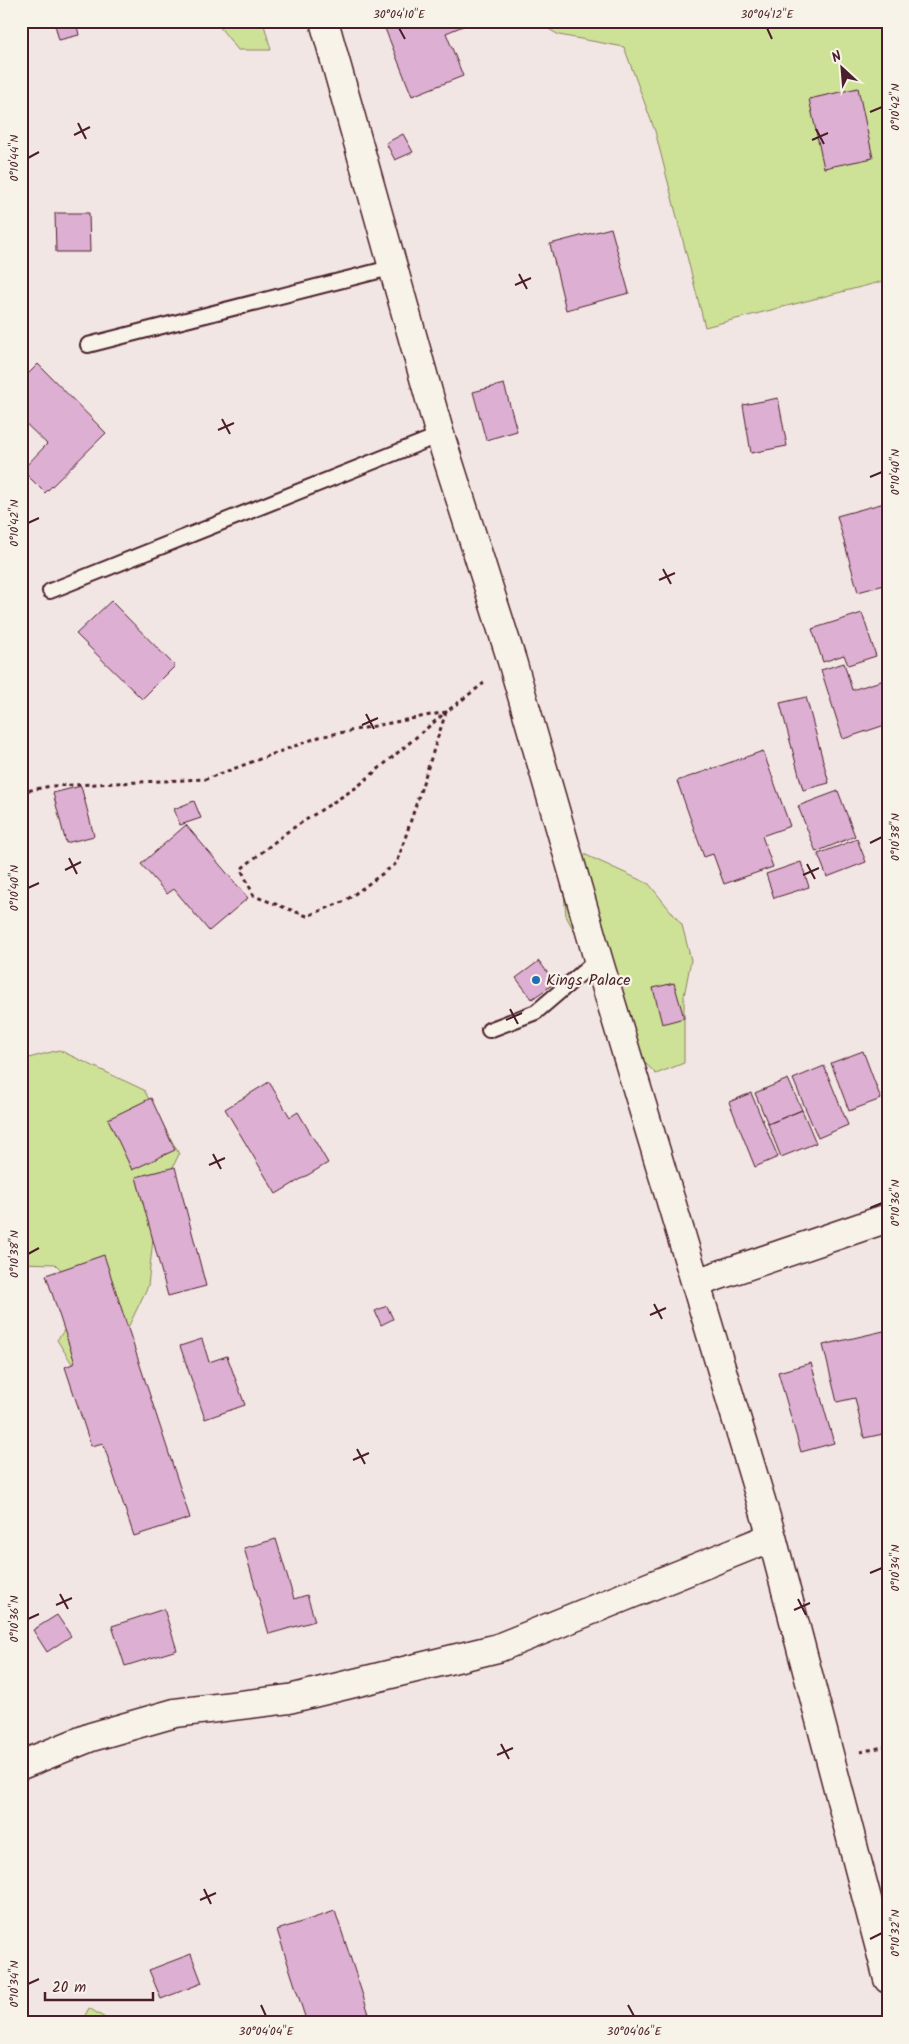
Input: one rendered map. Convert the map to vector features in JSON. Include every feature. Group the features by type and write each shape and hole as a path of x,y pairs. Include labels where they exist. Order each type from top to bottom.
{"street":[{"path":"324,21 440,436 512,661 598,959 772,1537 888,1980"},
{"path":"696,1283 888,1218"},
{"path":"21,1765 91,1736 175,1713 289,1698 498,1648 772,1537"}],"lane":[{"path":"88,345 394,266"},
{"path":"50,592 440,436"},
{"path":"489,1030 536,1012 598,959"}],"path":[{"path":"446,712 398,863 345,900 307,916 254,896 241,868 287,832 357,787 446,712 512,661"},
{"path":"21,792 51,786 206,779 318,736 446,712"}],"green space":[{"path":"215,21 263,21 271,50 238,50"},
{"path":"535,21 888,21 888,280 705,327 655,131 624,47 559,35"},
{"path":"575,850 649,884 682,925 691,960 684,996 684,1063 656,1074 619,1036 585,951 566,916 562,870"},
{"path":"59,1050 144,1090 179,1154 157,1201 148,1286 109,1367 78,1373 57,1340 89,1297 55,1264 21,1263 21,1060"},
{"path":"89,2008 113,2023 81,2023"}],"building":[{"path":"54,21 76,21 79,35 59,40"},
{"path":"382,21 475,21 446,33 463,76 412,96"},
{"path":"858,88 873,158 824,168 809,99"},
{"path":"403,134 413,152 395,160 386,143"},
{"path":"21,209 30,216 21,228"},
{"path":"55,213 89,213 90,252 56,252"},
{"path":"611,228 629,293 566,310 550,244"},
{"path":"38,364 106,433 45,493 22,470 47,444 21,419 21,381"},
{"path":"504,384 517,431 486,440 473,392"},
{"path":"778,398 787,446 751,453 743,405"},
{"path":"888,502 888,584 858,592 837,516"},
{"path":"111,601 175,666 142,699 76,634"},
{"path":"862,613 876,656 848,665 844,655 823,662 812,629"},
{"path":"844,663 852,690 884,680 888,692 888,724 843,739 821,670"},
{"path":"806,697 829,783 803,790 780,703"},
{"path":"763,751 790,826 762,836 773,867 724,884 713,854 704,857 677,781"},
{"path":"81,786 94,836 66,843 53,793"},
{"path":"838,791 855,836 816,852 798,806"},
{"path":"194,801 201,818 180,825 174,809"},
{"path":"186,825 248,898 209,931 174,889 167,894 141,864"},
{"path":"857,839 866,862 827,877 818,854"},
{"path":"801,862 809,887 774,898 766,874"},
{"name":"Kings Palace","path":"539,961 555,983 532,999 516,978"},
{"path":"674,983 684,1018 662,1024 653,988"},
{"path":"863,1051 881,1099 849,1111 831,1063"},
{"path":"824,1066 848,1125 818,1138 793,1079"},
{"path":"788,1079 802,1110 768,1124 755,1093"},
{"path":"269,1082 290,1117 298,1112 328,1163 276,1194 225,1109"},
{"path":"751,1093 778,1157 755,1167 729,1102"},
{"path":"151,1098 175,1150 132,1170 108,1119"},
{"path":"802,1110 816,1143 781,1157 768,1124"},
{"path":"175,1167 206,1286 168,1296 136,1177"},
{"path":"104,1255 190,1518 134,1536 103,1443 91,1446 65,1367 75,1363 46,1275"},
{"path":"387,1306 393,1319 381,1325 375,1311"},
{"path":"888,1330 888,1433 864,1438 855,1398 837,1402 823,1345"},
{"path":"202,1339 209,1362 227,1356 245,1405 205,1419 180,1346"},
{"path":"811,1363 834,1443 801,1452 778,1372"},
{"path":"276,1539 294,1599 307,1595 315,1621 269,1634 244,1548"},
{"path":"164,1609 177,1650 125,1666 112,1626"},
{"path":"57,1615 71,1636 47,1652 33,1630"},
{"path":"335,1911 370,2017 353,2023 307,2023 277,1930"},
{"path":"191,1954 202,1983 161,1999 149,1970"}],"place":[{"name":"Kings Palace","path":"536,980"}]}
